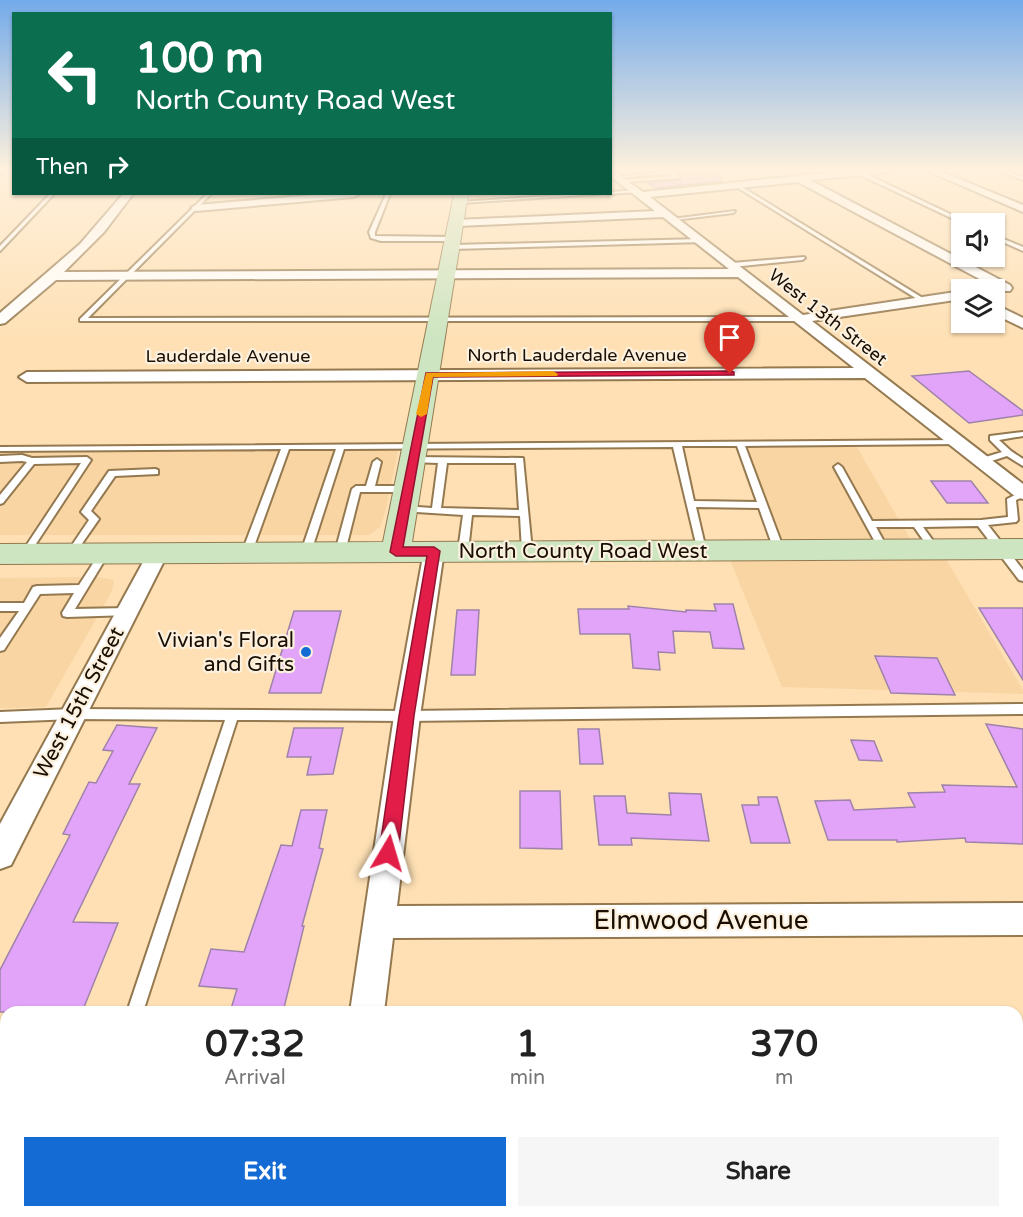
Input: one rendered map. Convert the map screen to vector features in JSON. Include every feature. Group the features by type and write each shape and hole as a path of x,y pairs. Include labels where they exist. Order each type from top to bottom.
{"main road":[{"path":"396,552 456,226"},
{"name":"North County Road West","path":"12,554 1013,549"}],"street":[{"path":"0,320 53,276 105,226"},
{"name":"West 13th Street","path":"683,226 1023,493"},
{"path":"885,226 982,279"},
{"path":"53,276 447,274 738,269"},
{"path":"1005,288 1023,286"},
{"path":"801,319 951,297"},
{"path":"1005,314 1023,324"},
{"name":"North Lauderdale Avenue","path":"429,375 870,373"},
{"name":"Lauderdale Avenue","path":"27,377 429,375"},
{"path":"368,1006 406,716 434,551"},
{"name":"West 15th Street","path":"0,854 158,553"},
{"name":"Elmwood Avenue","path":"380,922 1023,919"}],"lane":[{"path":"0,249 22,226"},
{"path":"177,226 82,320 801,319"},
{"path":"375,226 373,237 381,239 437,226"},
{"path":"516,226 702,241"},
{"path":"803,226 924,301"},
{"path":"1005,241 1023,249"},
{"path":"738,269 802,258"},
{"path":"1023,434 993,438 1008,453 1023,463"},
{"path":"414,453 677,444 958,442"},
{"path":"677,444 701,550"},
{"path":"740,444 778,550"},
{"path":"247,552 286,446"},
{"path":"306,552 341,446"},
{"path":"0,449 341,446 414,453 446,460 520,460 527,551"},
{"path":"982,461 1008,453"},
{"path":"0,459 87,460 12,554"},
{"path":"436,511 446,460"},
{"path":"0,501 32,461"},
{"path":"370,489 377,462"},
{"path":"838,467 883,549"},
{"path":"71,553 94,519 86,512 112,473 155,472"},
{"path":"340,552 356,489 370,489 406,499 436,511 524,513"},
{"path":"869,524 981,523 1013,520 1011,499 1023,493"},
{"path":"691,504 762,505"},
{"path":"463,551 468,512"},
{"path":"916,523 934,549"},
{"path":"981,523 1013,549 1023,577"},
{"path":"104,553 67,613 127,612"},
{"path":"0,646 37,590 82,589"},
{"path":"0,607 27,607"},
{"path":"0,717 73,714 406,716 1023,709"},
{"path":"137,1006 233,715"}],"shaded area":[{"path":"855,444 916,549 940,549 1023,690 1023,694 782,687 726,550 784,549 742,445"},
{"path":"399,447 385,513 380,527 369,535 0,535 0,452"},
{"path":"97,577 114,580 112,591 46,707 0,708 0,578"}],"building":[{"path":"969,371 1023,411 1023,415 969,423 912,376"},
{"path":"931,481 971,481 988,503 947,503"},
{"path":"714,604 733,604 744,649 713,648 710,632 673,631 675,653 658,652 660,670 633,668 630,634 580,634 578,609 629,609 628,606 686,612 686,610 716,611"},
{"path":"979,608 1023,608 1023,680"},
{"path":"457,610 479,610 475,675 451,675"},
{"name":"Vivian's Floral and Gifts","path":"294,611 341,611 321,693 269,693"},
{"path":"875,656 937,658 955,695 891,693"},
{"path":"986,724 1023,729 1023,844 966,842 965,838 897,842 897,840 828,840 815,801 850,800 854,810 915,807 908,793 945,792 942,785 1017,787"},
{"path":"117,725 157,728 129,784 140,784 73,922 118,923 84,1006 0,1006 0,970 70,835 63,834 89,782 96,783 113,751 103,750"},
{"path":"294,728 343,728 333,774 307,775 311,757 287,757"},
{"path":"578,729 599,729 603,764 580,764"},
{"path":"851,740 874,741 882,761 859,760"},
{"path":"520,791 560,791 562,849 520,848"},
{"path":"669,793 701,794 709,841 631,838 632,845 599,845 594,796 625,796 627,813 671,815"},
{"path":"758,797 777,797 790,843 751,843 742,805 759,805"},
{"path":"301,810 327,810 319,848 323,849 302,926 304,926 284,1006 232,1006 237,989 199,986 211,949 244,952 281,845 292,846"}],"slow traffic":[{"path":"421,414 429,375 553,374"}],"place":[{"name":"Vivian's Floral and Gifts","path":"306,652"}],"route":[{"path":"388,853 406,716 434,551 396,552 429,375 730,374"}]}
